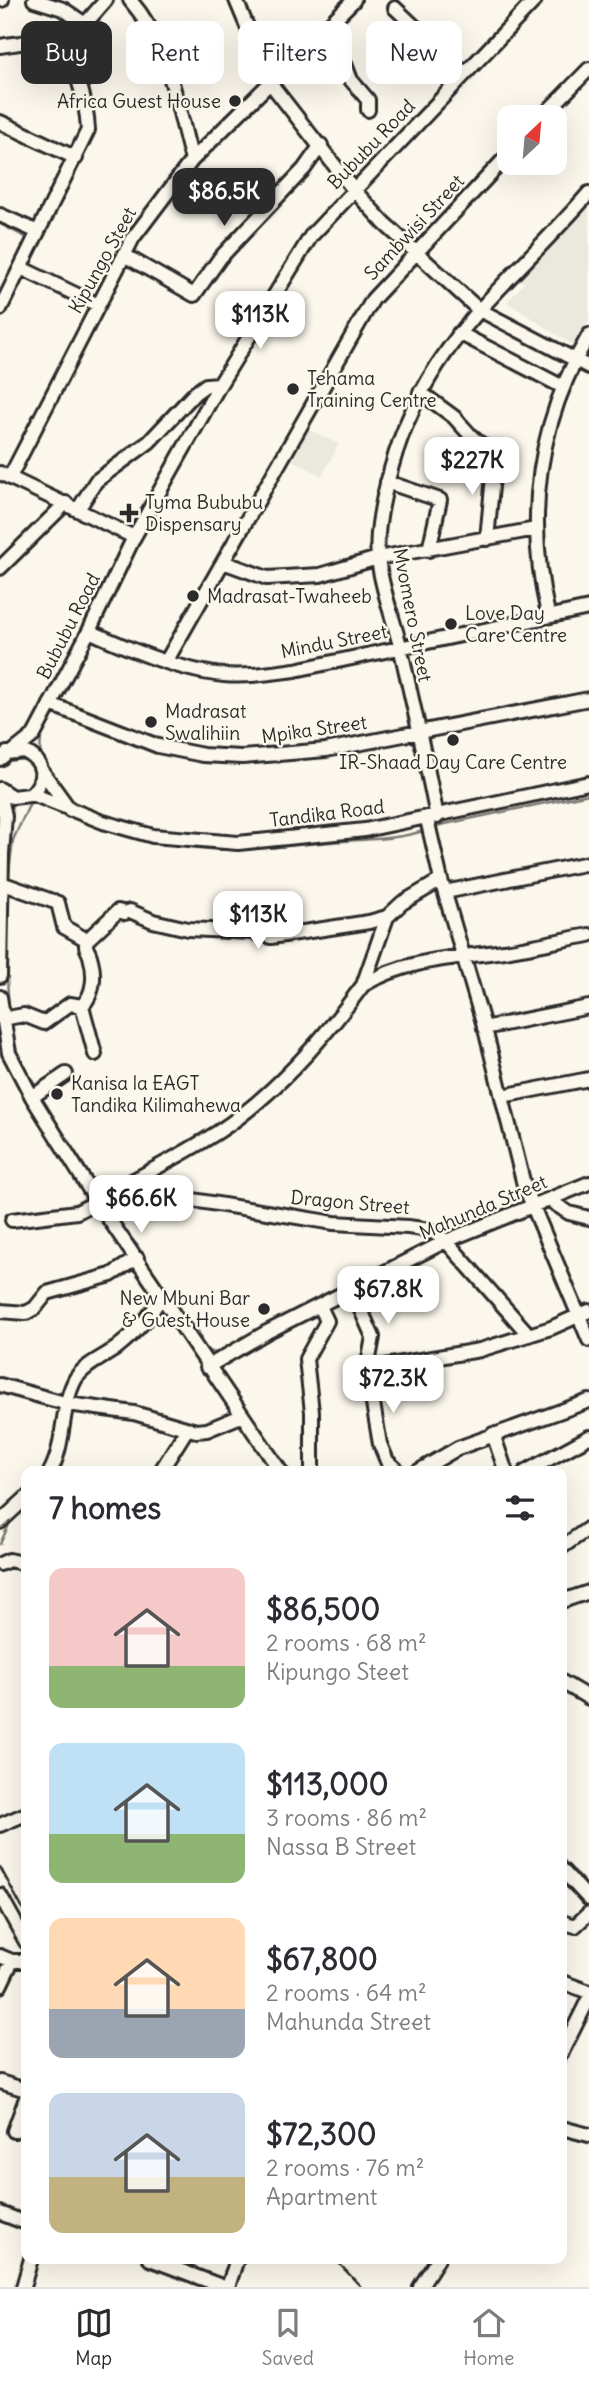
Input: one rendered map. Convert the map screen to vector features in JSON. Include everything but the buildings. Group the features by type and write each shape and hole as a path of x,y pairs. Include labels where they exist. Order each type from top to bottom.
{"street":[{"path":"34,0 62,9 80,21"},
{"path":"88,21 106,0"},
{"path":"130,0 156,35 168,64 192,160"},
{"path":"236,0 245,21"},
{"name":"Kipungo Steet","path":"340,10 354,0"},
{"name":"Bububu Road","path":"34,735 89,631 134,537 220,384 311,236 466,74 521,4 535,0"},
{"path":"395,8 466,74"},
{"path":"340,10 330,47 345,64 351,80 368,100 369,110"},
{"path":"0,46 21,43"},
{"path":"554,105 589,69"},
{"path":"0,309 88,130 87,106 78,84"},
{"path":"271,84 321,145 353,190 414,253 478,309 589,367"},
{"name":"Kipungo Steet","path":"5,475 124,255 157,202 192,160 271,84"},
{"path":"0,122 76,158"},
{"path":"124,255 194,295 220,258 304,169 321,145"},
{"name":"Sambwisi Street","path":"167,660 373,299 497,167"},
{"name":"Mvomero Street","path":"589,194 543,245 478,309 435,365 401,433 381,512 378,558 417,732 443,886 484,1028 511,1138 532,1206 585,1313 589,1339"},
{"path":"0,215 38,232"},
{"path":"21,268 98,305"},
{"path":"459,333 563,387"},
{"path":"548,614 538,572 536,529 542,454 563,387 589,335"},
{"path":"79,508 96,481 149,442 195,393 206,385 220,384"},
{"path":"420,393 454,417 496,459 489,495 487,539"},
{"path":"5,475 79,508 134,537"},
{"path":"387,482 440,500 429,550"},
{"path":"0,568 66,503"},
{"path":"223,562 253,574 282,579 320,575 378,558 536,529"},
{"name":"Mindu Street","path":"89,631 130,650 223,675 247,676 295,670 548,614 589,608"},
{"name":"Mpika Street","path":"50,704 134,738 203,755 242,758 296,754 589,699"},
{"path":"0,758 34,735"},
{"path":"0,976 1,845 5,831 19,806 40,784 40,766 34,750 34,735"},
{"path":"14,751 23,751 40,766 71,810"},
{"name":"Tandika Road","path":"0,791 12,797 31,795 153,835 238,843 365,830 589,783"},
{"path":"0,791 5,831"},
{"path":"12,1220 77,1212 219,1132 300,1061 363,985 387,917 402,902 443,886 589,863"},
{"path":"1,879 58,904 64,927 86,940"},
{"path":"86,940 95,936 117,912 132,911 153,921 188,929 252,932 271,937 387,917"},
{"path":"363,985 422,961 589,935"},
{"path":"82,1006 89,999 93,978 86,940"},
{"path":"0,998 9,1053 32,1097 207,1367 277,1466"},
{"path":"2,1019 24,1015 44,1023 71,1004 82,1006"},
{"path":"82,1006 95,1054"},
{"path":"484,1028 589,1007"},
{"path":"32,1097 66,1073"},
{"path":"502,1096 589,1079"},
{"name":"Mahunda Street","path":"207,1367 446,1241 589,1183"},
{"name":"Dragon Street","path":"124,1184 144,1192 334,1223 430,1230 446,1241 529,1335"},
{"path":"549,1200 569,1213 589,1218"},
{"path":"0,1311 26,1313 35,1308 47,1293 111,1275 137,1258"},
{"path":"352,1290 373,1337 367,1369 382,1453 394,1466"},
{"path":"53,1466 58,1454 71,1390 79,1374 133,1333 152,1314 161,1296"},
{"path":"312,1466 312,1412 306,1359 327,1321 320,1306"},
{"path":"367,1369 480,1350 529,1335 585,1313"},
{"path":"0,1385 68,1404 70,1402 134,1413 187,1429 207,1430 242,1416"},
{"path":"427,1466 458,1448 589,1401"},
{"path":"164,1466 187,1429"},
{"path":"493,1434 504,1466"},
{"path":"536,1466 589,1437"},
{"path":"0,1522 21,1503"},
{"path":"567,1543 589,1528"},
{"path":"0,1564 9,1560 21,1563"},
{"path":"567,1599 589,1592"},
{"path":"567,1685 589,1698"},
{"path":"0,1825 21,1816"},
{"path":"567,1875 589,1899"},
{"path":"0,1895 21,1933"},
{"path":"567,1924 575,1926 589,1913"},
{"path":"0,1986 6,1959"},
{"path":"567,1984 589,1992"},
{"path":"567,2042 589,1998"},
{"path":"0,2081 21,2088"},
{"path":"14,2132 21,2112"},
{"path":"567,2129 589,2136"},
{"path":"0,2213 21,2221"},
{"path":"23,2287 30,2264"},
{"path":"164,2264 226,2287 235,2264"},
{"path":"420,2287 435,2264"}],"shaded area":[{"path":"589,203 589,321 574,346 507,302 524,283 519,279"},
{"path":"309,430 339,444 322,476 292,460"}],"waterway":[{"path":"0,224 31,240"},
{"path":"40,757 41,732"},
{"path":"256,762 319,757"},
{"path":"431,827 589,794"},
{"path":"8,880 13,840 31,801 36,801"},
{"path":"144,827 158,830"},
{"path":"172,843 215,849 258,849 386,838 426,830"},
{"path":"6,960 9,1012"},
{"path":"472,960 485,1010"},
{"path":"13,1040 20,1061 37,1090"},
{"path":"40,1096 100,1191"},
{"path":"123,1229 137,1245 164,1290"},
{"path":"568,1274 583,1308"},
{"path":"183,1318 196,1327 201,1337 200,1342"},
{"path":"201,1348 215,1353 249,1335"},
{"path":"0,1544 12,1518"},
{"path":"567,1864 576,1876"},
{"path":"0,1998 4,1989"},
{"path":"576,2040 589,2013"},
{"path":"567,2058 572,2048"},
{"path":"567,2137 589,2143"}],"railway":[{"path":"0,1867 21,1906"},
{"path":"340,2264 361,2287"}],"place":[{"name":"Africa Guest House","path":"235,101"},
{"name":"Tehama Training Centre","path":"293,389"},
{"name":"Tyma Bububu Dispensary","path":"129,513"},
{"name":"Madrasat-Twaheeb","path":"193,596"},
{"name":"Love Day Care Centre","path":"451,624"},
{"name":"Madrasat Swalihiin","path":"151,722"},
{"name":"IR-Shaad Day Care Centre","path":"453,740"},
{"name":"Kanisa la EAGT Tandika Kilimahewa","path":"57,1094"},
{"name":"New Mbuni Bar & Guest House","path":"264,1309"}]}
